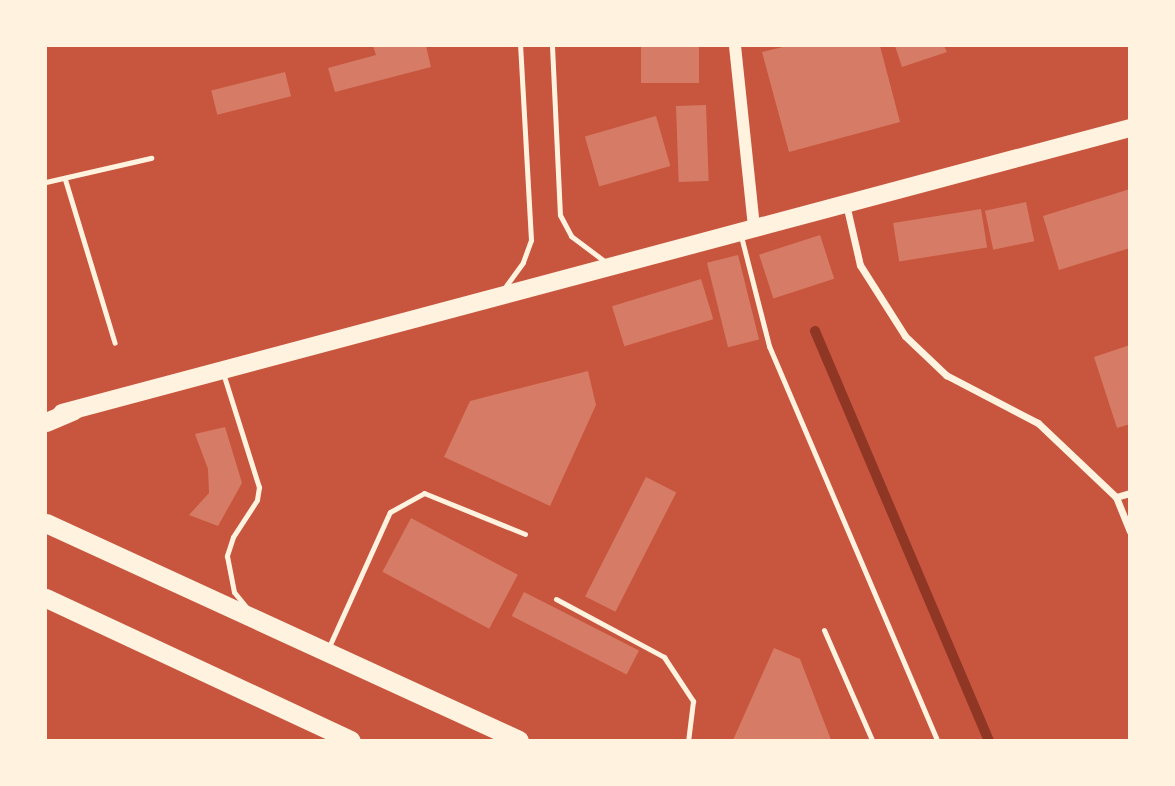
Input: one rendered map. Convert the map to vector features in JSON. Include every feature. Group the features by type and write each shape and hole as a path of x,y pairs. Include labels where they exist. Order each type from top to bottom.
{"highway":[{"path":"46,419 74,410"},
{"path":"46,522 519,740"},
{"path":"46,598 351,740"}],"main road":[{"path":"74,410 1129,128"}],"street":[{"path":"735,46 747,228"},
{"path":"845,202 860,265 905,336 946,375 1038,423 1116,497 1129,531"},
{"path":"1116,497 1129,493"}],"lane":[{"path":"501,294 523,262 531,240 520,46"},
{"path":"552,46 560,215 571,236 610,265"},
{"path":"747,228 769,346 937,740"},
{"path":"222,370 259,487 251,514 233,537 228,574 234,592 257,621"},
{"path":"327,652 390,512 424,493 525,534"},
{"path":"556,599 664,657 693,701 688,740"},
{"path":"824,630 872,740"}],"path":[{"path":"46,182 151,158"},
{"path":"65,178 116,343"}],"building":[{"path":"373,46 426,46 431,67 335,92 328,68 376,55"},
{"path":"641,46 699,46 699,83 641,83"},
{"path":"787,46 880,46 900,122 789,152 762,52"},
{"path":"895,46 944,46 947,52 902,67"},
{"path":"285,72 291,96 217,115 211,90"},
{"path":"706,105 709,181 679,182 676,106"},
{"path":"656,116 670,166 599,186 585,136"},
{"path":"1130,189 1130,248 1059,270 1043,216"},
{"path":"1026,202 1034,241 993,250 985,211"},
{"path":"981,209 987,248 899,261 893,223"},
{"path":"820,235 834,279 773,299 759,255"},
{"path":"738,255 759,339 728,347 707,263"},
{"path":"701,279 713,319 624,346 612,306"},
{"path":"1130,345 1130,424 1117,428 1094,357"},
{"path":"588,371 596,405 550,506 444,457 470,401"},
{"path":"225,427 242,483 218,526 189,515 209,493 208,469 195,434"},
{"path":"646,477 676,492 615,612 585,596"},
{"path":"411,518 518,575 489,629 382,572"},
{"path":"524,592 639,651 627,675 512,616"},
{"path":"774,648 800,659 831,740 733,740"}],"waterway":[{"path":"815,331 989,740"}]}
